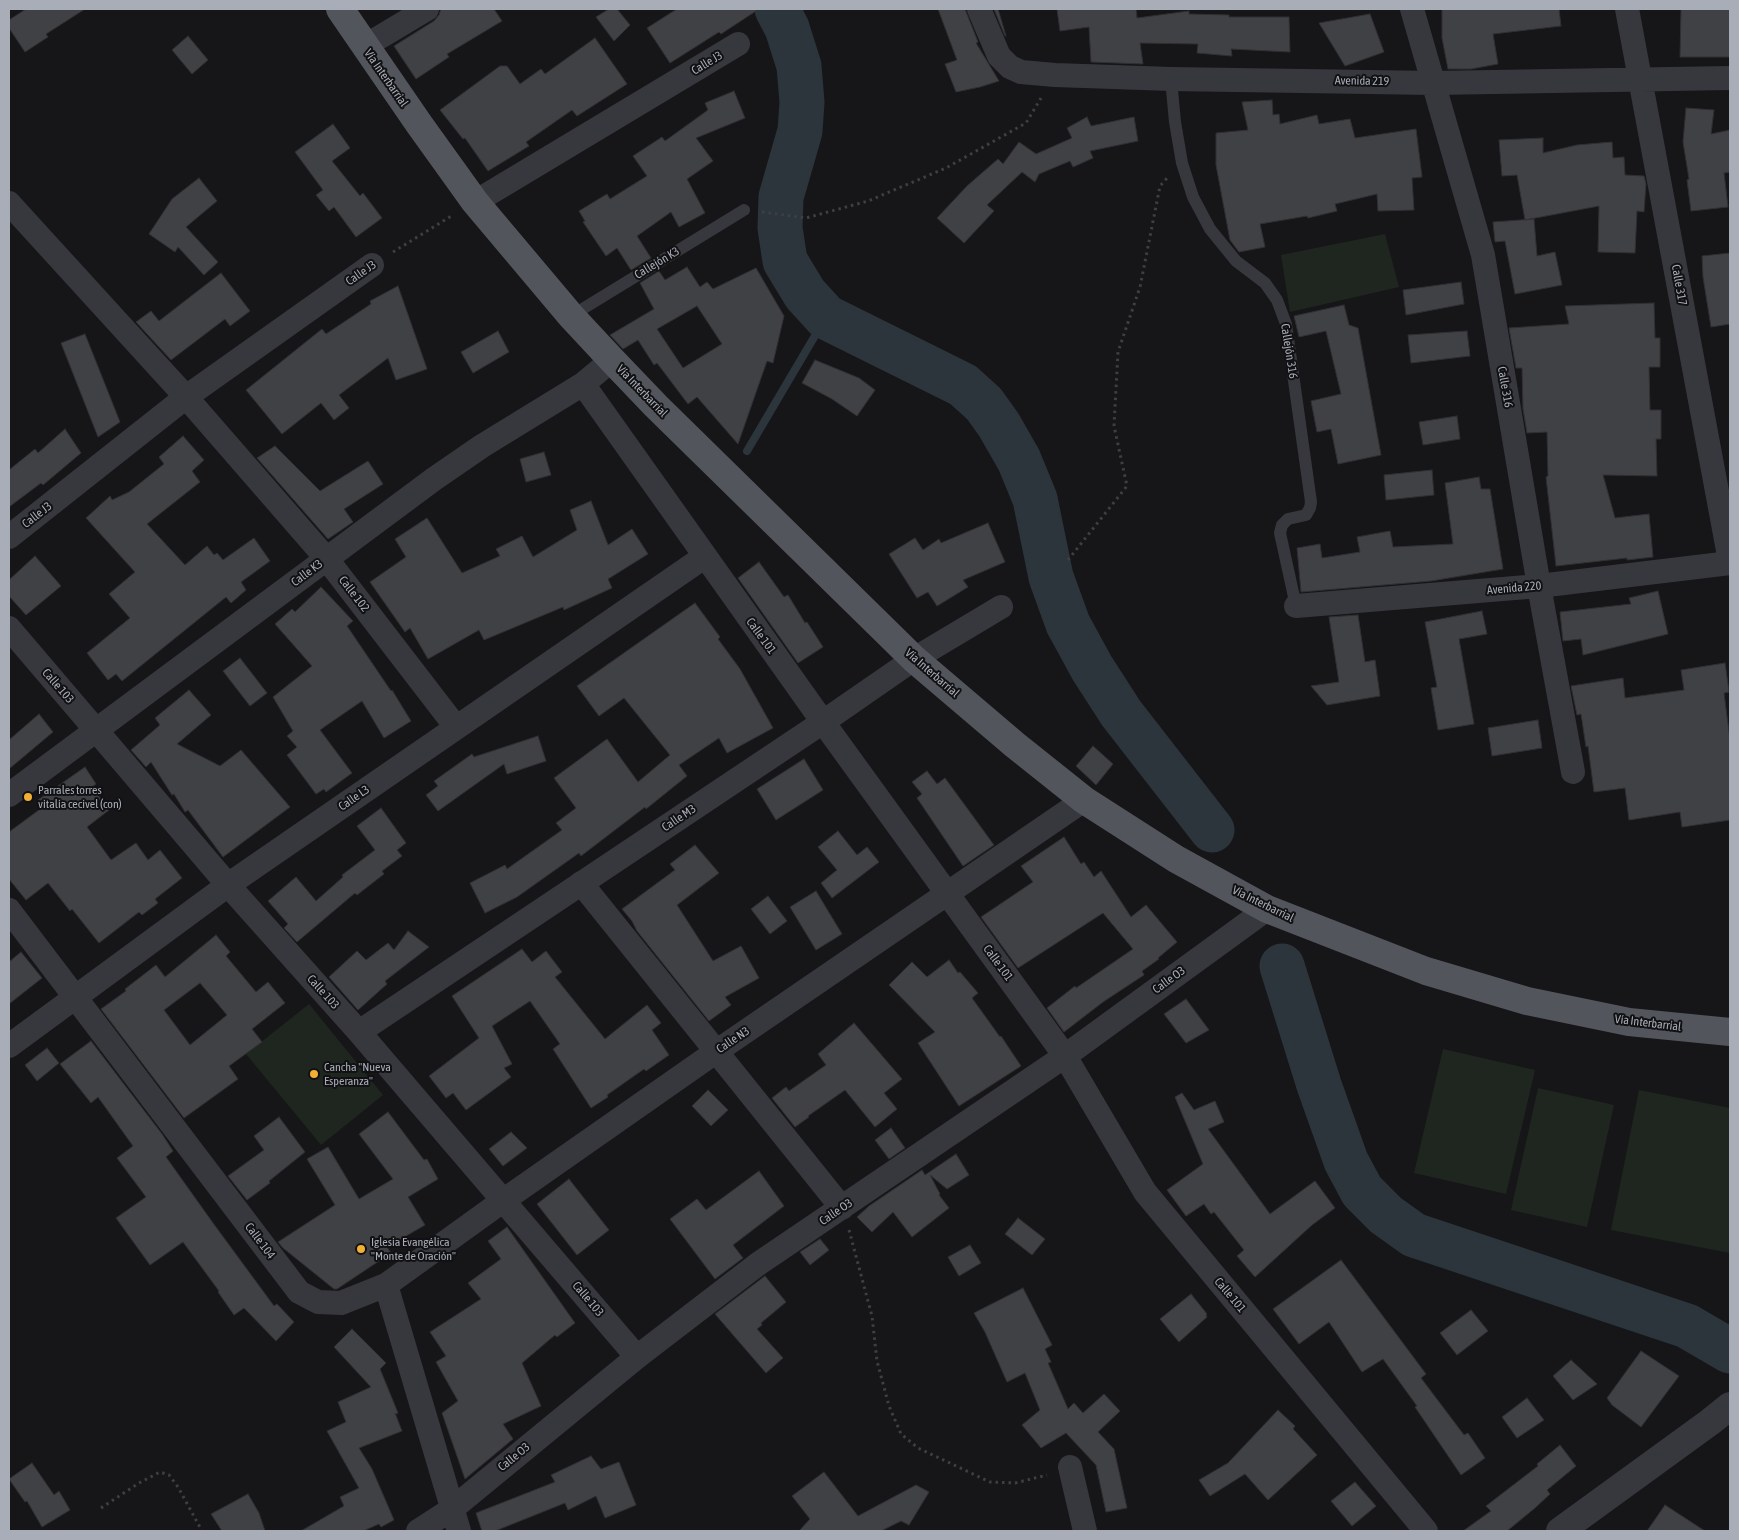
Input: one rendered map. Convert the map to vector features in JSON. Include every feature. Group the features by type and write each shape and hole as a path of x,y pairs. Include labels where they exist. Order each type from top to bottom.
{"main road":[{"name":"Vía Interbarrial","path":"340,9 475,202 571,316 612,360 656,406 914,659 1015,745 1084,800 1176,858 1267,909 1426,971 1526,1001 1628,1022 1730,1032"}],"street":[{"path":"365,46 427,9"},
{"name":"Avenida 219","path":"979,9 998,56 1010,67 1021,72 1171,79 1434,82 1730,78"},
{"name":"Calle 316","path":"1412,9 1483,256 1539,586 1573,772"},
{"name":"Calle 317","path":"1627,9 1730,562"},
{"name":"Calle J3","path":"475,202 738,44"},
{"name":"Calle 102","path":"9,203 186,397 326,558 456,727"},
{"name":"Calle J3","path":"9,537 186,397 372,265"},
{"name":"Calle K3","path":"9,794 434,479 482,446 584,384 612,360"},
{"name":"Calle 101","path":"584,384 704,557 1065,1056 1145,1192 1426,1531"},
{"name":"Calle L3","path":"9,1046 228,886 704,557"},
{"name":"Avenida 220","path":"1296,606 1539,586 1730,562"},
{"name":"Calle M3","path":"359,1032 823,722 914,659 1001,607"},
{"name":"Calle 103","path":"9,628 228,886 359,1032 637,1357"},
{"name":"Calle N3","path":"386,1285 717,1051 1084,800"},
{"path":"581,883 842,1208"},
{"name":"Calle O3","path":"418,1531 452,1509 637,1357 758,1264 1065,1056 1267,909"},
{"name":"Calle 104","path":"9,910 299,1292 318,1302 341,1303 386,1285"},
{"path":"386,1285 458,1531"},
{"path":"1560,1531 1730,1406"},
{"path":"1070,1467 1085,1531"}],"lane":[{"name":"Callejón 316","path":"1171,79 1175,122 1182,163 1193,197 1210,229 1236,261 1265,283 1277,300 1286,324 1311,502 1306,515 1288,519 1282,525 1280,533 1296,606"},
{"name":"Callejón K3","path":"571,316 744,210"}],"path":[{"path":"744,210 806,218 868,201 946,168 1026,123 1055,75"},
{"path":"1068,560 1127,486 1114,426 1118,352 1140,287 1160,186 1182,163"},
{"name":"Calle J3","path":"372,265 475,202"},
{"path":"842,1208 872,1316 877,1361 889,1406 901,1434 918,1448 990,1482 1016,1483 1052,1474 1070,1467"},
{"path":"101,1508 139,1483 160,1472 169,1475 178,1487 202,1531"}],"shaded area":[{"path":"1385,234 1399,287 1290,312 1281,255"},
{"name":"Cancha \"Nueva Esperanza\"","path":"309,1004 383,1095 321,1145 246,1054"},
{"path":"1443,1049 1535,1070 1506,1194 1414,1173"},
{"path":"1538,1088 1614,1105 1587,1227 1511,1210"},
{"path":"1639,1090 1730,1108 1730,1253 1611,1230"}],"building":[{"path":"26,9 85,9 46,34 48,37 25,52 9,28 9,20"},
{"path":"441,9 494,9 502,21 447,54 449,57 416,79 394,46 434,21"},
{"path":"609,9 617,9 630,25 614,41 596,17"},
{"path":"677,9 759,9 721,34 719,32 670,63 647,28"},
{"path":"938,9 965,9 978,42 976,43 999,81 956,92 945,64 957,60"},
{"path":"994,9 998,9 1006,36 1005,36"},
{"path":"1057,9 1136,9 1137,18 1189,11 1189,14 1229,15 1229,17 1289,17 1290,52 1231,49 1232,56 1197,53 1198,44 1140,43 1143,64 1091,62 1089,27 1060,31"},
{"path":"1442,9 1559,9 1561,26 1493,34 1498,64 1471,69 1448,69 1442,38"},
{"path":"1681,9 1730,9 1730,57 1680,57"},
{"path":"1370,14 1384,52 1345,66 1319,23"},
{"path":"188,36 208,60 192,74 172,50"},
{"path":"595,38 627,84 577,116 572,110 526,142 529,146 488,171 465,138 463,139 440,110 500,66 507,66 520,84 541,69 545,74"},
{"path":"734,91 745,118 696,138 713,161 687,179 705,213 679,227 671,212 637,236 651,258 631,270 617,248 606,256 583,222 585,221 579,211 607,194 610,199 647,176 633,156 662,137 665,141 708,110 705,103"},
{"path":"1272,100 1273,115 1279,114 1280,124 1317,115 1319,124 1350,119 1355,138 1416,129 1422,177 1412,178 1414,210 1378,211 1377,194 1335,204 1337,211 1308,218 1307,216 1260,224 1265,247 1239,252 1230,240 1216,165 1216,133 1248,130 1242,102"},
{"path":"1686,108 1714,110 1711,134 1730,130 1730,172 1724,173 1728,207 1691,211 1687,180 1689,179 1683,142"},
{"path":"1087,117 1091,126 1134,117 1138,141 1090,151 1093,158 1073,167 1070,161 1039,174 1035,182 1022,172 987,205 994,211 964,243 937,218 967,186 998,159 1003,164 1019,142 1036,154 1072,138 1067,128"},
{"path":"333,124 350,148 332,161 360,196 363,193 382,218 356,237 334,207 329,211 316,195 323,190 295,152"},
{"path":"1543,138 1543,153 1577,145 1612,142 1613,158 1624,157 1625,175 1644,176 1646,184 1644,212 1637,211 1635,253 1598,252 1599,206 1525,220 1517,175 1502,176 1499,140"},
{"path":"199,178 217,201 186,227 218,262 204,275 178,247 175,252 149,234 172,199"},
{"path":"1534,219 1537,256 1555,252 1562,285 1515,294 1505,241 1495,242 1493,222"},
{"path":"1730,253 1730,324 1711,327 1703,277 1702,256"},
{"path":"687,267 700,287 707,282 713,289 756,268 784,316 773,363 767,361 738,444 697,397 688,404 657,363 654,365 638,340 623,349 610,335 654,309 640,283 659,271 665,280","holes":["697,306 722,344 683,368 657,329"]},
{"path":"221,273 250,311 230,326 225,319 171,360 136,322 151,311 159,321"},
{"path":"1461,282 1464,304 1406,315 1403,290"},
{"path":"398,286 427,369 396,380 388,358 339,395 349,408 334,420 321,403 282,434 246,390 322,329 326,334 371,304 370,301"},
{"path":"1654,303 1655,338 1660,338 1660,367 1649,367 1650,410 1661,410 1661,439 1656,439 1657,476 1603,475 1615,518 1649,514 1653,557 1556,566 1546,477 1548,476 1547,432 1527,433 1523,409 1522,368 1516,368 1509,328 1569,324 1565,306"},
{"path":"1344,305 1349,325 1358,328 1381,455 1338,464 1331,429 1317,432 1311,401 1341,394 1326,331 1299,337 1294,316"},
{"path":"498,331 509,352 473,373 461,352"},
{"path":"1467,331 1470,356 1411,363 1408,335"},
{"path":"85,334 120,422 98,437 61,343"},
{"path":"815,360 859,378 875,390 857,416 832,399 802,383"},
{"path":"1457,416 1460,439 1423,445 1419,422"},
{"path":"65,429 81,453 43,485 41,483 9,507 9,470 35,449 38,453"},
{"path":"183,436 204,460 192,471 200,482 147,524 185,565 207,546 214,555 217,553 223,560 254,538 270,561 241,582 246,590 231,603 226,597 122,681 116,674 108,680 87,653 130,618 109,594 135,572 86,518 110,496 112,500 129,492 164,464 159,457"},
{"path":"275,446 320,491 368,461 383,484 344,509 353,522 328,539 257,458"},
{"path":"544,452 551,475 526,482 520,459"},
{"path":"1432,470 1434,495 1386,500 1384,475"},
{"path":"1479,477 1481,489 1490,489 1503,569 1431,581 1301,592 1297,548 1320,544 1322,558 1360,552 1357,537 1390,531 1393,547 1453,544 1445,483"},
{"path":"591,501 608,545 632,529 648,554 608,579 612,588 564,610 563,607 484,640 479,630 428,659 410,628 405,632 370,582 406,557 395,539 427,518 462,573 500,556 496,549 522,536 533,557 577,530 570,510"},
{"path":"988,523 1005,562 963,580 968,587 937,606 928,592 917,598 889,554 915,538 923,550 939,539 941,543"},
{"path":"35,556 61,586 26,615 9,596 9,580"},
{"path":"759,562 784,597 788,595 805,623 807,622 823,647 798,663 738,578"},
{"path":"321,587 353,621 347,626 392,690 411,721 384,738 362,701 320,730 352,773 326,792 324,789 316,794 287,755 297,747 287,736 293,731 273,697 312,666 275,624 292,609 295,612"},
{"path":"1658,591 1668,634 1583,655 1581,639 1563,641 1560,612 1631,604 1629,598"},
{"path":"695,603 720,637 718,639 740,669 773,728 727,753 719,738 679,765 687,776 646,809 645,807 581,856 579,853 517,897 485,913 470,883 505,865 507,869 562,830 556,823 576,808 554,778 607,739 638,782 670,755 624,698 599,716 577,686"},
{"path":"1482,611 1487,634 1459,639 1474,724 1438,730 1431,688 1437,687 1425,622"},
{"path":"1358,615 1365,662 1375,660 1380,696 1327,705 1311,686 1339,682 1329,617"},
{"path":"240,658 267,693 250,706 223,671"},
{"path":"1725,663 1729,692 1724,693 1730,740 1730,820 1682,827 1680,812 1629,820 1625,788 1594,792 1588,746 1586,747 1581,714 1577,715 1571,686 1623,678 1625,698 1684,690 1681,670"},
{"path":"189,690 211,715 177,744 220,766 241,750 290,807 223,857 188,810 185,812 174,794 172,795 151,762 146,767 131,750 160,725 155,718"},
{"path":"39,714 53,732 9,769 9,740"},
{"path":"1538,720 1542,748 1492,756 1488,728"},
{"path":"538,736 546,761 507,774 504,764 438,811 426,795 438,786 434,781 472,754 474,757"},
{"path":"1093,746 1113,764 1096,785 1076,766"},
{"path":"804,759 823,790 776,820 757,789"},
{"path":"85,767 96,784 92,787 109,810 87,827 111,860 136,843 148,860 160,850 182,878 155,899 158,903 142,915 139,912 99,943 48,883 26,900 9,879 9,832 43,807 38,800"},
{"path":"927,771 937,784 945,778 994,845 963,866 917,798 922,794 912,782"},
{"path":"381,808 406,843 397,850 402,856 382,871 384,874 357,895 355,893 297,942 284,928 288,924 268,901 296,877 316,901 343,877 342,875 375,850 357,826"},
{"path":"838,831 857,855 867,847 879,862 832,898 821,883 837,870 818,847"},
{"path":"1064,837 1081,864 1084,862 1094,877 1101,871 1131,917 1146,905 1177,942 1159,959 1142,971 1144,975 1103,1002 1064,1032 1047,1008 1075,986 1076,988 1133,949 1103,913 1018,968 981,917 1033,882 1021,866"},
{"path":"695,845 719,873 677,905 713,961 741,946 759,978 725,997 731,1005 709,1021 637,931 632,921 622,909 675,870 670,864"},
{"path":"816,891 842,934 816,950 790,907"},
{"path":"768,896 787,921 770,934 751,909"},
{"path":"408,931 429,947 385,981 387,984 358,1010 329,977 357,951 366,960 388,943 394,950"},
{"path":"216,935 230,952 226,956 256,992 268,982 285,1003 252,1029 262,1042 229,1066 238,1079 184,1118 101,1009 126,991 125,989 156,965 165,977","holes":["200,983 227,1015 190,1045 164,1010"]},
{"path":"522,949 532,962 546,951 562,972 555,977 605,1039 647,1005 661,1023 652,1030 669,1055 646,1071 644,1069 591,1108 553,1049 560,1044 530,1001 492,1026 512,1064 504,1068 511,1077 466,1110 453,1093 446,1098 429,1076 479,1038 452,996"},
{"path":"21,952 42,978 9,1004 9,962"},
{"path":"949,960 958,973 960,972 978,993 972,998 1021,1066 959,1106 918,1043 935,1032 889,985 912,962 927,977"},
{"path":"1186,999 1209,1030 1186,1043 1164,1014"},
{"path":"854,1023 902,1079 884,1093 897,1109 875,1127 845,1090 795,1127 772,1098 786,1087 789,1091 826,1065 818,1054"},
{"path":"91,1041 162,1134 173,1151 166,1157 213,1223 274,1306 277,1304 294,1322 276,1341 244,1308 234,1315 183,1242 150,1265 116,1218 146,1197 117,1158 133,1146 98,1097 91,1103 60,1064"},
{"path":"47,1048 59,1063 37,1081 25,1065"},
{"path":"708,1090 728,1110 711,1126 692,1106"},
{"path":"1182,1093 1194,1110 1215,1101 1224,1122 1208,1129 1270,1214 1315,1181 1335,1208 1312,1225 1255,1277 1237,1256 1244,1250 1214,1212 1211,1214 1204,1204 1186,1216 1167,1190 1203,1164 1175,1097"},
{"path":"388,1112 424,1160 427,1159 438,1179 408,1197 425,1225 387,1247 391,1253 337,1289 334,1289 278,1242 335,1205 307,1159 328,1147 359,1199 393,1179 359,1134"},
{"path":"279,1117 305,1152 269,1181 270,1183 247,1200 228,1176 264,1150 254,1136"},
{"path":"891,1128 905,1148 889,1159 875,1140"},
{"path":"511,1132 527,1148 503,1166 489,1149"},
{"path":"956,1154 969,1175 947,1189 930,1175 939,1195 949,1208 912,1237 893,1212 872,1232 857,1217 869,1206 922,1170 925,1175"},
{"path":"759,1171 784,1206 733,1245 743,1258 715,1279 670,1219 697,1199 706,1210"},
{"path":"569,1179 609,1230 577,1255 537,1204"},
{"path":"1018,1218 1045,1239 1032,1255 1005,1234"},
{"path":"507,1227 575,1323 557,1337 555,1335 522,1363 541,1406 503,1424 513,1439 465,1479 442,1413 458,1401 436,1362 446,1356 430,1332 481,1299 468,1283 501,1259 488,1241"},
{"path":"820,1239 829,1250 810,1265 800,1252"},
{"path":"970,1245 981,1263 959,1276 948,1257"},
{"path":"1341,1260 1426,1374 1421,1378 1464,1435 1468,1433 1485,1458 1461,1475 1415,1407 1417,1406 1383,1359 1362,1372 1329,1322 1299,1344 1273,1309"},
{"path":"765,1276 786,1302 761,1323 762,1325 757,1329 783,1358 766,1373 715,1314"},
{"path":"1023,1288 1052,1345 1045,1349 1051,1362 1048,1363 1068,1409 1074,1403 1083,1413 1104,1394 1120,1411 1098,1432 1114,1449 1127,1508 1106,1512 1096,1465 1066,1433 1041,1448 1022,1425 1040,1410 1025,1373 1007,1382 985,1332 974,1313"},
{"path":"1191,1294 1207,1314 1207,1317 1179,1342 1160,1319"},
{"path":"1471,1310 1488,1331 1457,1355 1440,1333"},
{"path":"352,1329 386,1363 380,1369 398,1413 395,1413 402,1431 359,1448 372,1469 394,1520 381,1527 379,1524 363,1531 301,1531 344,1506 340,1497 359,1488 327,1431 346,1422 338,1402 371,1387 334,1347"},
{"path":"1641,1351 1679,1376 1641,1427 1612,1405 1607,1398"},
{"path":"1571,1360 1597,1384 1573,1400 1553,1376"},
{"path":"1527,1398 1544,1420 1517,1438 1502,1417"},
{"path":"1278,1410 1295,1426 1293,1429 1317,1455 1268,1500 1245,1474 1210,1496 1199,1480 1228,1463"},
{"path":"1560,1445 1576,1466 1547,1490 1550,1494 1535,1508 1507,1531 1463,1531 1491,1511 1486,1506 1538,1466 1537,1464"},
{"path":"591,1456 601,1469 619,1462 636,1505 605,1518 596,1496 568,1510 565,1503 495,1531 482,1531 476,1513 555,1482 551,1475"},
{"path":"32,1463 54,1495 59,1491 70,1510 42,1527 27,1501 25,1502 9,1479"},
{"path":"824,1472 858,1516 916,1485 929,1492 909,1525 901,1521 881,1531 799,1531 810,1519 792,1496"},
{"path":"1355,1482 1376,1506 1352,1526 1331,1501"},
{"path":"248,1494 259,1513 265,1531 222,1531 211,1514"},
{"path":"1665,1505 1705,1531 1647,1531"}],"waterway":[{"path":"777,9 787,28 799,66 802,102 800,131 781,197 780,228 785,261 805,294 826,317 963,385 984,404 999,425 1019,460 1035,499 1051,577 1068,624 1092,668 1121,713 1212,830"},
{"path":"747,451 826,317"},
{"path":"1282,966 1319,1085 1346,1161 1362,1191 1386,1215 1414,1235 1687,1326 1730,1351"}],"place":[{"name":"Parrales torres vitalia cecivel (con)","path":"28,797"},
{"name":"Cancha \"Nueva Esperanza\"","path":"314,1074"},
{"name":"Iglesia Evangélica \"Monte de Oración\"","path":"361,1249"}]}
